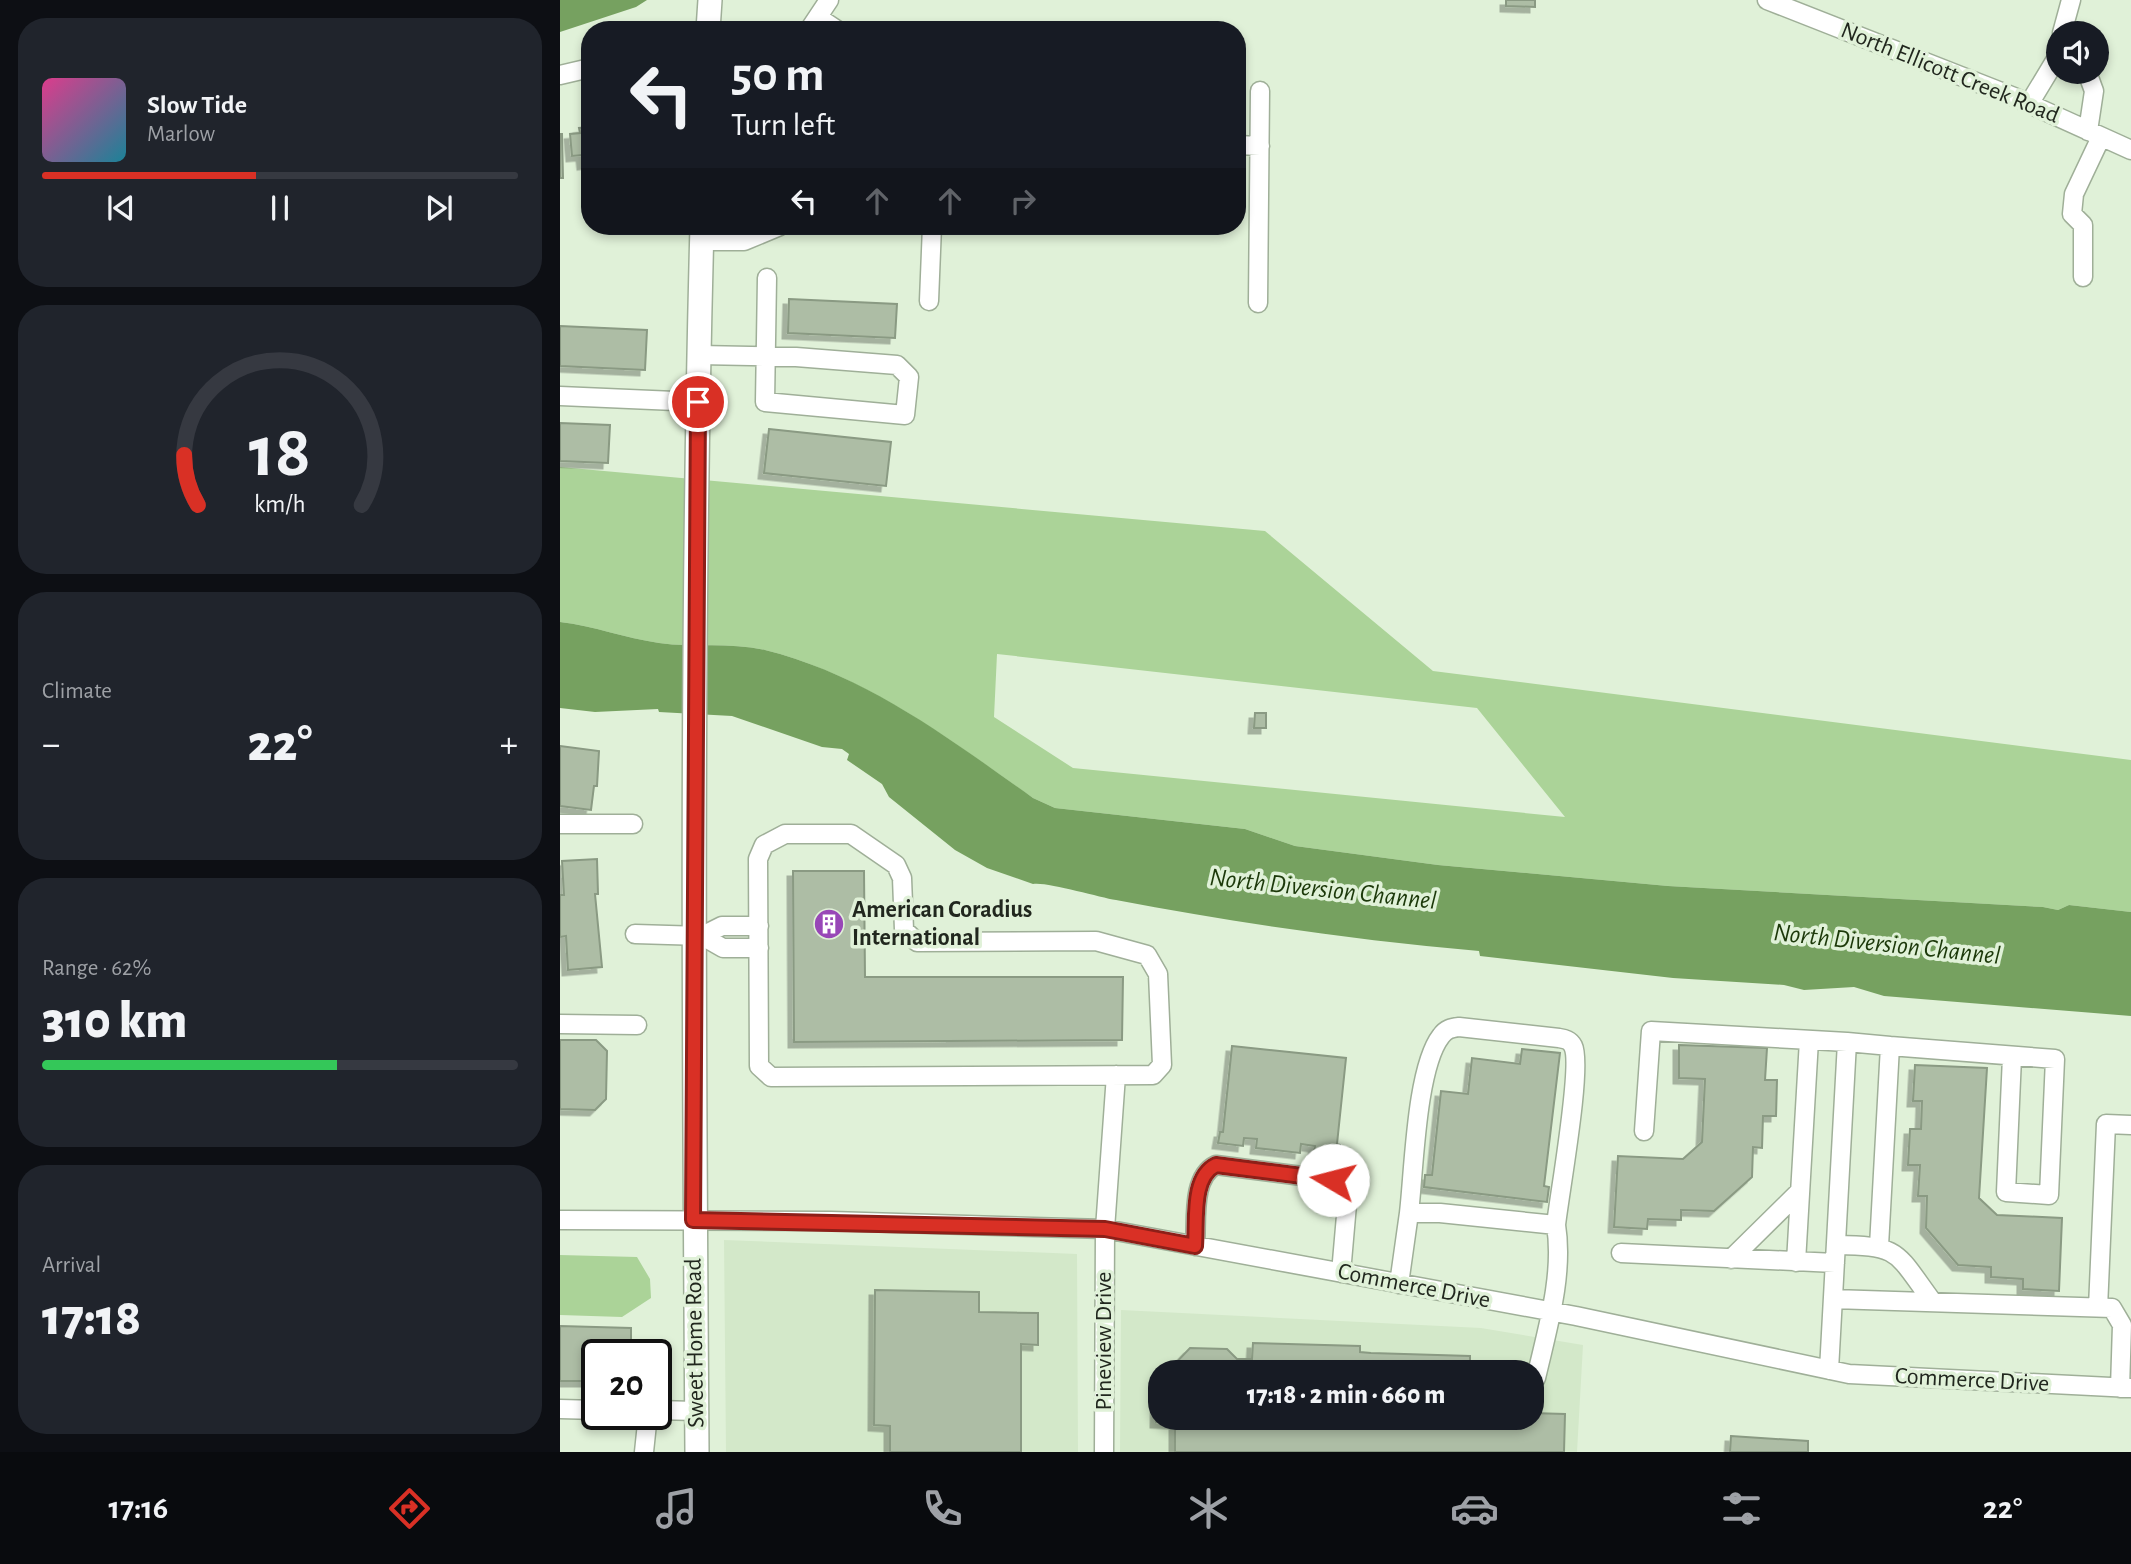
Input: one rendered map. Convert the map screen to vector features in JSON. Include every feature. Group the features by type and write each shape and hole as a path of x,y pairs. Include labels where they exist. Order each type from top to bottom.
{"main road":[{"path":"709,21 710,0"},
{"name":"Sweet Home Road","path":"696,1452 693,1220 699,935 695,774 695,585 702,235"}],"street":[{"path":"816,21 829,0"},
{"name":"North Ellicott Creek Road","path":"1767,0 2029,104 2131,150"},
{"path":"2065,21 2071,0"},
{"path":"560,75 581,70"},
{"path":"2029,104 2046,74"},
{"path":"2083,277 2083,225 2072,214 2074,194 2095,134 2091,84"},
{"path":"1258,303 1260,91"},
{"path":"1246,145 1260,146"},
{"path":"712,235 744,241 758,235"},
{"path":"929,301 932,235"},
{"path":"699,355 765,356 897,365 909,377 905,415 765,402 765,356 767,278"},
{"path":"560,396 698,402"},
{"path":"560,824 633,824"},
{"path":"785,834 851,834 896,865 902,877 904,930 917,942 1096,941 1147,955 1158,974 1162,1065 1153,1075 771,1077 759,1066 759,948 758,859 764,845 785,834"},
{"path":"635,934 699,935 722,926 759,926"},
{"path":"699,935 723,948 759,948"},
{"path":"560,1024 638,1025"},
{"path":"1399,1283 1423,1084 1440,1037 1448,1029 1460,1027 1569,1041 1574,1046 1575,1074 1556,1225 1558,1243 1551,1312 1540,1360"},
{"path":"1644,1131 1651,1031 1847,1042 2055,1059 2049,1195 2006,1192 2012,1057"},
{"path":"1796,1262 1810,1041"},
{"path":"1829,1370 1847,1042"},
{"path":"1879,1246 1891,1046"},
{"name":"Pineview Drive","path":"1104,1452 1105,1229 1116,1075"},
{"path":"2098,1308 2106,1124 2131,1125"},
{"path":"1195,1246 1200,1179 1206,1170 1216,1165 1333,1180 1342,1184 1348,1193 1341,1273"},
{"path":"1731,1258 1800,1191"},
{"path":"1409,1213 1440,1213 1556,1225"},
{"name":"Commerce Drive","path":"560,1220 693,1220 1105,1229 1551,1312 1849,1374 2125,1388"},
{"path":"1836,1245 1879,1246 1897,1254 1932,1301"},
{"path":"1621,1253 1835,1263"},
{"path":"1833,1299 2112,1308 2127,1322 2125,1388"},
{"path":"560,1409 581,1410"},
{"path":"672,1410 696,1411"},
{"path":"643,1452 646,1430"}],"shaded area":[{"path":"560,467 1265,531 1433,671 2131,760 2131,912 2069,905 2058,910 1668,886 1438,865 1295,846 1245,829 1055,808 1033,798 906,712 838,676 802,661 752,648 659,643 560,622","holes":["997,654 1477,708 1565,817 1073,768 994,717"]},
{"path":"724,1240 1077,1254 1078,1452 726,1452"},
{"path":"560,1255 637,1257 650,1279 651,1298 622,1317 560,1315"},
{"path":"1121,1310 1481,1328 1583,1345 1577,1452 1120,1452"}],"water":[{"path":"560,0 647,0 636,7 593,21 581,21 581,25 560,32"},
{"name":"North Diversion Channel","path":"560,622 659,643 752,648 802,661 838,675 906,711 1033,798 1055,808 1245,829 1295,846 1438,865 1668,886 2058,910 2069,905 2131,912 2131,1016 1884,996 1854,987 1804,990 1784,985 1673,978 1480,956 1479,951 1387,942 1251,923 1033,884 987,868 955,850 889,797 882,784 847,760 849,754 842,749 822,747 732,716 659,712 658,709 595,712 560,708"}],"building":[{"path":"1506,0 1535,0 1535,7 1506,6"},
{"path":"581,128 581,155 572,156 570,134 580,133"},
{"path":"562,134 563,178 560,178"},
{"path":"789,299 897,304 895,338 788,333"},
{"path":"560,326 647,330 645,370 560,366"},
{"path":"560,423 610,425 608,463 560,461"},
{"path":"769,429 891,442 886,486 764,473"},
{"path":"1255,713 1266,713 1266,728 1254,728"},
{"path":"560,746 599,751 597,786 594,786 591,810 560,806"},
{"path":"597,859 598,894 595,894 602,967 568,970 566,936 560,937 560,895 564,895 562,861"},
{"name":"American Coradius International","path":"793,871 864,871 865,977 1123,977 1122,1040 794,1042"},
{"path":"560,1040 596,1040 607,1051 606,1099 595,1110 560,1109"},
{"path":"1679,1045 1767,1048 1765,1080 1777,1080 1776,1116 1763,1116 1762,1148 1753,1147 1752,1177 1714,1211 1681,1210 1681,1220 1648,1219 1647,1229 1614,1227 1618,1156 1683,1159 1702,1142 1705,1079 1679,1078"},
{"path":"1232,1046 1346,1058 1337,1144 1340,1145 1339,1158 1313,1155 1315,1146 1301,1144 1300,1153 1256,1148 1257,1139 1244,1138 1243,1146 1218,1143 1220,1132 1223,1132"},
{"path":"1522,1049 1560,1053 1544,1186 1549,1187 1547,1202 1424,1187 1425,1175 1432,1175 1441,1091 1468,1094 1472,1058 1520,1064"},
{"path":"1915,1065 1987,1068 1979,1198 1997,1215 2062,1218 2059,1291 2023,1289 2023,1279 1991,1277 1991,1267 1958,1265 1926,1228 1927,1196 1918,1196 1920,1165 1908,1165 1910,1129 1921,1129 1922,1101 1913,1101"},
{"path":"875,1290 979,1292 979,1312 1038,1313 1038,1345 1021,1344 1021,1452 890,1452 890,1426 874,1425"},
{"path":"560,1326 631,1328 631,1339 581,1339 581,1381 560,1381"},
{"path":"1253,1343 1360,1346 1360,1352 1371,1353 1470,1356 1470,1360 1178,1360 1190,1348 1227,1349 1237,1359 1252,1359"},
{"path":"1544,1413 1565,1414 1564,1452 1175,1452 1175,1430 1544,1430"},
{"path":"1731,1436 1808,1441 1808,1452 1730,1452"}],"place":[{"name":"American Coradius International","path":"829,924"}],"route":[{"path":"698,402 693,1220 1105,1229 1195,1246 1200,1179 1206,1170 1216,1165 1333,1180"}]}
